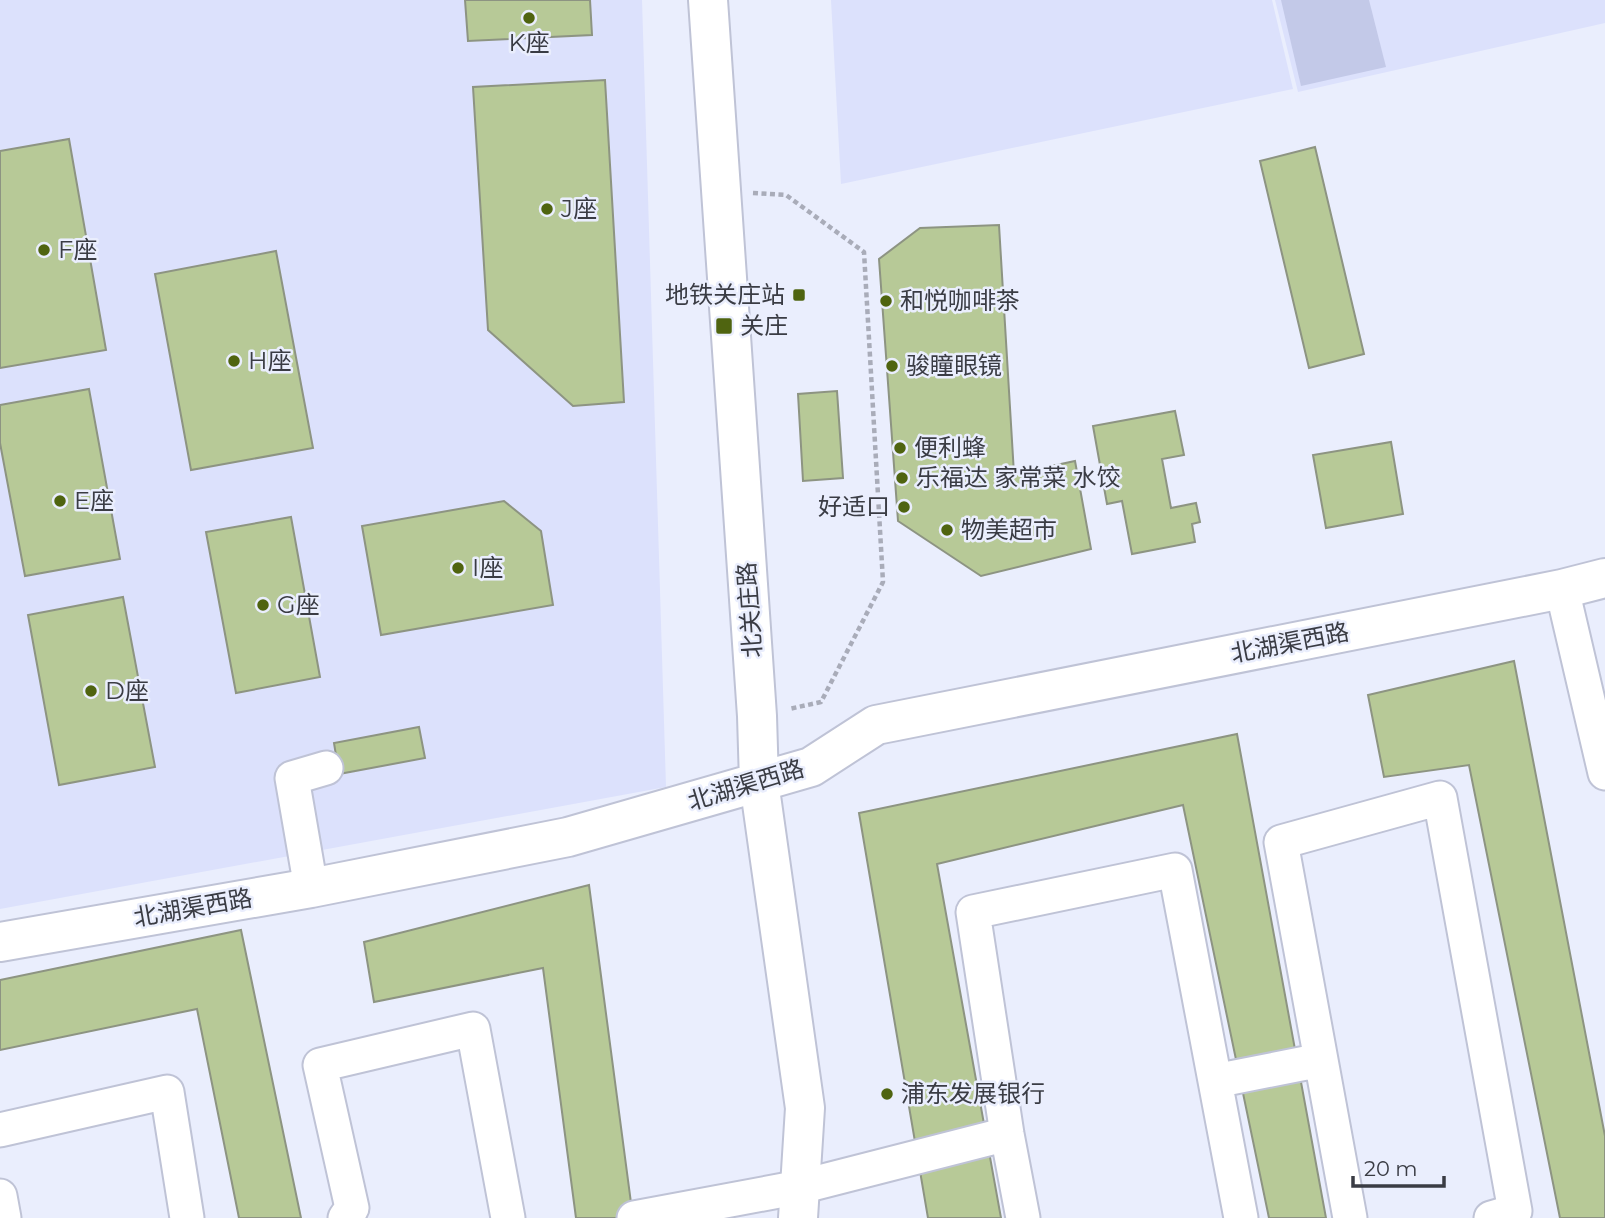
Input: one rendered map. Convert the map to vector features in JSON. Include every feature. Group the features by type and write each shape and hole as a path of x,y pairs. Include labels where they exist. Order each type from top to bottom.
{"street":[{"name":"北关庄路","path":"708,0 757,716 759,782 805,1108 799,1202"},
{"name":"北湖渠西路","path":"0,942 311,888 568,837 811,767 876,725 1562,589 1605,578"},
{"path":"1562,589 1605,773"},
{"path":"311,888 292,778 326,768"},
{"path":"1350,1218 1281,842 1440,798 1515,1212 1491,1218"},
{"path":"1023,1218 973,912 1175,870 1241,1218"},
{"path":"345,1218 352,1208 320,1065 473,1029 508,1218"},
{"path":"1215,1080 1321,1060"},
{"path":"0,1130 167,1092 187,1218"},
{"path":"634,1218 799,1202 1007,1133"},
{"path":"0,1196 4,1218"}],"path":[{"path":"721,191 786,195 864,251 883,582 821,702 757,716"}],"shaded area":[{"path":"0,0 642,0 666,787 0,909"},
{"path":"831,0 1272,0 1293,89 841,184"},
{"path":"1275,0 1605,0 1605,23 1298,92"},
{"path":"1281,0 1369,0 1386,67 1301,86"}],"building":[{"name":"K座","path":"465,0 590,0 592,35 468,41"},
{"name":"J座","path":"605,80 624,402 573,406 488,330 473,87"},
{"name":"F座","path":"69,139 106,350 0,368 0,151"},
{"path":"1315,147 1364,354 1309,368 1260,161"},
{"path":"999,225 1014,474 1075,461 1091,549 981,576 898,521 879,259 920,228"},
{"name":"H座","path":"276,251 313,448 191,470 155,274"},
{"name":"E座","path":"89,389 120,559 25,576 0,443 0,405"},
{"path":"837,391 843,478 803,481 798,394"},
{"path":"1175,411 1184,455 1162,459 1171,508 1196,503 1200,522 1192,524 1195,542 1132,554 1122,501 1107,504 1093,426"},
{"path":"1391,442 1403,514 1326,528 1313,455"},
{"name":"I座","path":"504,501 541,531 553,605 381,635 362,526"},
{"name":"G座","path":"291,517 320,677 236,693 206,532"},
{"name":"D座","path":"123,597 155,767 59,785 28,615"},
{"path":"1514,661 1605,1136 1605,1218 1560,1218 1469,765 1384,777 1368,695"},
{"path":"419,727 425,758 339,774 334,743"},
{"path":"1237,734 1326,1218 1269,1218 1183,805 937,864 1001,1218 928,1218 859,813"},
{"path":"589,885 633,1218 576,1218 543,968 374,1002 364,942"},
{"path":"241,930 301,1218 239,1218 197,1009 0,1050 0,980"}],"place":[{"name":"K座","path":"529,18"},
{"name":"J座","path":"547,209"},
{"name":"F座","path":"44,250"},
{"name":"地铁关庄站","path":"799,295"},
{"name":"和悦咖啡茶","path":"886,301"},
{"name":"关庄","path":"724,326"},
{"name":"H座","path":"234,361"},
{"name":"骏瞳眼镜","path":"892,366"},
{"name":"便利蜂","path":"900,448"},
{"name":"乐福达 家常菜 水饺","path":"902,478"},
{"name":"E座","path":"60,501"},
{"name":"好适口","path":"904,507"},
{"name":"物美超市","path":"947,530"},
{"name":"I座","path":"458,568"},
{"name":"G座","path":"263,605"},
{"name":"D座","path":"91,691"},
{"name":"浦东发展银行","path":"887,1094"}]}
